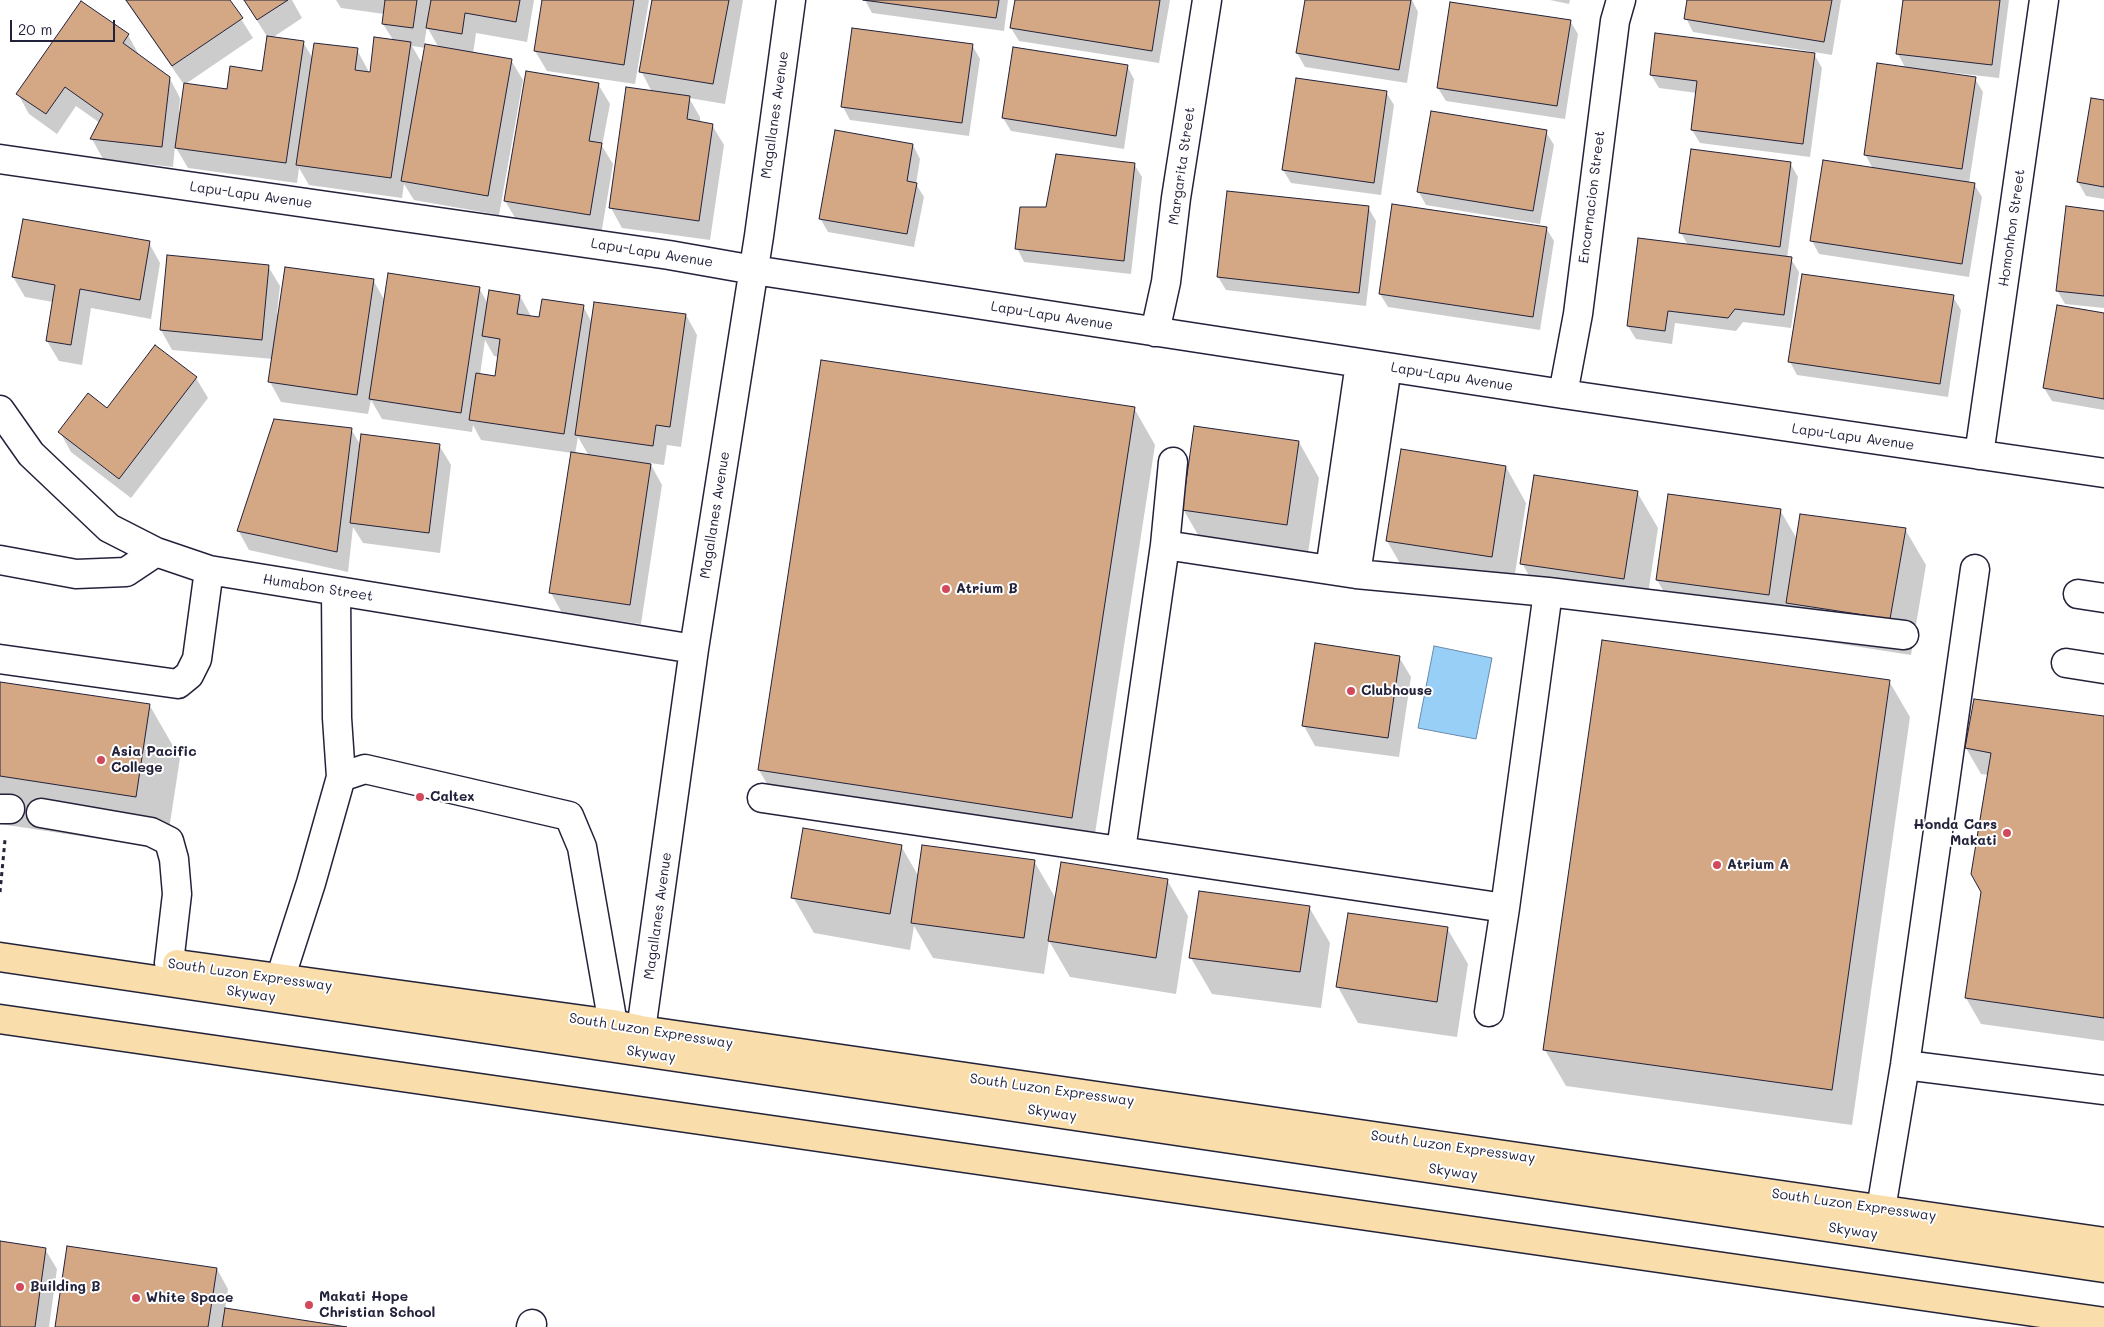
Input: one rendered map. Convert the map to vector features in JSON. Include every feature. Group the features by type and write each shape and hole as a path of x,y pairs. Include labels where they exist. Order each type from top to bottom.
{"highway":[{"name":"South Luzon Expressway","path":"0,940 613,1024 641,1030 2104,1242"},
{"name":"Skyway","path":"0,957 2104,1268"},
{"path":"0,1020 2104,1322"},
{"path":"0,1030 586,1110 2103,1327"}],"street":[{"name":"Magallanes Avenue","path":"641,1030 654,948 694,649 754,270 791,0"},
{"name":"Margarita Street","path":"1155,332 1166,282 1178,189 1207,0"},
{"name":"Encarnacion Street","path":"1563,394 1578,314 1615,21 1621,0"},
{"name":"Homonhon Street","path":"1979,456 2044,0"},
{"name":"Lapu-Lapu Avenue","path":"0,159 659,254 1387,368 2104,473"},
{"path":"1343,572 1360,363"},
{"path":"1343,572 1387,368"},
{"name":"Humabon Street","path":"0,410 31,454 109,528 156,552 209,570 694,649"},
{"path":"1121,850 1165,545 1173,462"},
{"path":"1165,545 1343,572 1548,592 1904,634"},
{"path":"0,560 76,574 126,572 156,552"},
{"path":"1881,1209 1905,1065 1975,569"},
{"path":"0,659 178,684 189,675 196,659 209,570"},
{"path":"280,979 311,883 341,777 337,718 336,591"},
{"path":"1489,1012 1548,592"},
{"path":"2066,663 2104,669"},
{"path":"341,777 365,769 569,816 582,847 613,1024"},
{"path":"762,798 1505,908"},
{"path":"41,813 152,832 169,841 174,859 177,894 169,963"},
{"path":"1905,1065 2104,1090"}],"path":[{"path":"0,892 2,855"}],"water":[{"path":"1434,646 1492,658 1476,739 1418,728"}],"building":[{"path":"126,0 230,0 243,18 172,66"},
{"path":"244,0 288,0 257,20"},
{"path":"385,0 417,0 413,28 382,24"},
{"path":"431,0 520,0 516,22 465,13 462,34 426,28"},
{"path":"542,0 634,0 624,65 534,51"},
{"path":"652,0 729,0 713,84 639,72"},
{"path":"863,0 999,0 996,18"},
{"path":"1015,0 1160,0 1152,51 1010,28"},
{"path":"1305,0 1411,0 1399,70 1296,53"},
{"path":"1687,0 1832,0 1824,42 1684,19"},
{"path":"1903,0 2000,0 1992,65 1896,54"},
{"path":"81,1 129,34 123,43 170,77 162,147 90,139 103,114 65,87 46,114 16,94"},
{"path":"1450,2 1571,20 1557,106 1437,88"},
{"path":"852,28 973,44 962,123 841,107"},
{"path":"1655,33 1815,53 1803,144 1691,130 1697,81 1650,75"},
{"path":"267,36 304,41 286,163 175,148 184,83 227,89 230,66 262,71"},
{"path":"374,37 411,42 391,178 296,165 314,43 358,48 355,70 370,72"},
{"path":"425,44 512,59 488,196 401,181"},
{"path":"1013,47 1128,65 1116,136 1002,118"},
{"path":"1877,63 1976,77 1962,169 1864,155"},
{"path":"526,71 599,83 589,141 602,143 590,215 504,201"},
{"path":"1296,78 1387,91 1374,183 1282,170"},
{"path":"626,87 690,96 687,119 713,124 699,221 609,208"},
{"path":"2091,98 2104,100 2104,187 2077,182"},
{"path":"1431,111 1547,130 1533,211 1417,192"},
{"path":"835,130 913,144 907,181 917,183 907,234 819,219"},
{"path":"1691,149 1791,162 1780,247 1679,233"},
{"path":"1056,154 1135,163 1124,261 1015,249 1020,207 1046,207"},
{"path":"1823,160 1975,183 1962,264 1810,241"},
{"path":"1227,191 1369,206 1359,293 1217,277"},
{"path":"1392,204 1547,227 1533,317 1379,294"},
{"path":"2066,206 2104,211 2104,296 2056,291"},
{"path":"23,219 150,241 140,300 80,289 71,345 46,341 55,285 12,277"},
{"path":"1638,238 1792,257 1784,315 1735,309 1728,318 1668,311 1665,331 1627,326"},
{"path":"167,255 269,265 262,340 160,330"},
{"path":"285,267 374,279 357,395 268,382"},
{"path":"388,273 480,287 461,413 369,399"},
{"path":"1802,274 1954,295 1940,384 1788,362"},
{"path":"489,290 520,295 517,314 539,317 542,299 584,305 564,434 469,420 476,373 495,376 500,339 482,336"},
{"path":"594,302 686,314 670,427 656,425 653,446 575,435"},
{"path":"2057,305 2104,313 2104,399 2043,388"},
{"path":"155,345 197,377 119,479 58,432 88,393 107,408"},
{"name":"Atrium B","path":"821,360 1135,407 1072,818 758,770"},
{"path":"274,419 352,428 337,552 237,531"},
{"path":"1194,426 1299,441 1287,525 1182,510"},
{"path":"361,434 440,444 429,533 350,523"},
{"path":"1401,449 1506,466 1492,557 1386,541"},
{"path":"571,452 651,464 630,605 549,593"},
{"path":"1534,475 1638,491 1624,579 1520,564"},
{"path":"1668,494 1781,509 1769,595 1656,580"},
{"path":"1800,514 1906,528 1890,619 1786,603"},
{"name":"Atrium A","path":"1602,640 1890,680 1832,1090 1543,1050"},
{"name":"Clubhouse","path":"1315,643 1400,656 1388,738 1302,726"},
{"path":"0,682 150,704 136,797 0,776"},
{"path":"1974,699 2104,716 2104,1018 1965,998 1981,892 1971,874 1991,753 1965,748"},
{"path":"803,828 902,845 890,914 791,898"},
{"path":"922,845 1035,860 1024,938 911,923"},
{"path":"1061,862 1168,879 1156,958 1048,941"},
{"path":"1199,891 1310,906 1300,972 1189,958"},
{"path":"1348,913 1448,927 1437,1002 1336,987"},
{"name":"Building B","path":"0,1241 46,1248 35,1327 0,1327"},
{"name":"White Space","path":"67,1246 217,1268 208,1327 55,1327"},
{"path":"225,1308 347,1327 222,1327"}],"place":[{"name":"Atrium B","path":"946,589"},
{"name":"Clubhouse","path":"1351,691"},
{"name":"Asia Pacific College","path":"101,760"},
{"name":"Caltex","path":"420,797"},
{"name":"Honda Cars Makati","path":"2007,833"},
{"name":"Atrium A","path":"1717,865"},
{"name":"Building B","path":"20,1287"},
{"name":"White Space","path":"136,1298"},
{"name":"Makati Hope Christian School","path":"309,1305"}]}
